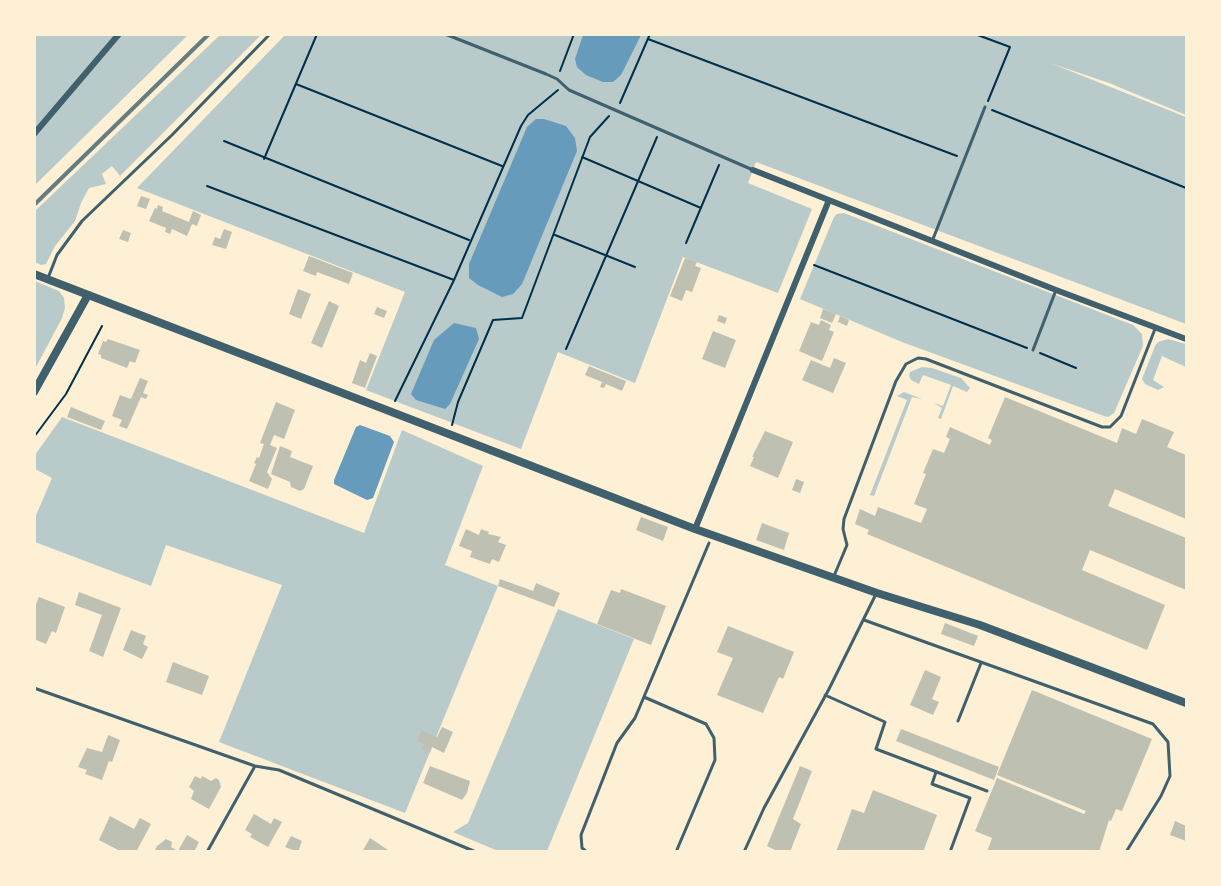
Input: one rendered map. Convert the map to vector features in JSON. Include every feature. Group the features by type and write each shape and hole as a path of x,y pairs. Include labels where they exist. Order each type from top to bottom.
{"street":[{"path":"34,134 119,34"},
{"path":"753,170 1186,339"},
{"path":"695,529 829,200"},
{"path":"34,274 695,529 877,593 980,625 1186,703"},
{"path":"34,392 88,295"}],"lane":[{"path":"47,279 57,255 82,220 172,135 270,34"},
{"path":"445,34 557,79 569,90 753,170"},
{"path":"932,241 986,107"},
{"path":"1033,350 1056,290"},
{"path":"833,578 847,545 843,529 844,519 896,381 906,364 918,358 926,358 1102,427 1110,427 1121,416 1156,327"},
{"path":"587,852 582,849 581,835 617,743 636,718 709,543"},
{"path":"744,852 764,808 877,593"},
{"path":"864,620 1153,724 1168,742 1170,776 1161,796 1126,852"},
{"path":"958,721 981,663"},
{"path":"34,688 255,766 279,770 476,852"},
{"path":"825,695 885,722 876,748 987,791"},
{"path":"644,697 706,724 714,738 715,760 676,852"},
{"path":"207,852 255,766"},
{"path":"936,771 932,784 970,798 950,852"}],"path":[{"path":"264,159 317,34"},
{"path":"557,79 574,34"},
{"path":"452,426 458,402 493,320 522,318 590,136 603,120 616,110 650,34"},
{"path":"975,34 1010,47 986,107 1186,188"},
{"path":"648,39 964,159"},
{"path":"296,84 503,167"},
{"path":"394,404 454,280 521,126 528,115 558,90 569,90"},
{"path":"566,349 660,129"},
{"path":"224,141 470,240"},
{"path":"582,157 701,208"},
{"path":"686,243 723,157"},
{"path":"207,186 454,280"},
{"path":"554,235 635,267"},
{"path":"805,261 1076,368"},
{"path":"34,437 66,394 102,326"}],"shaded area":[{"path":"35,35 188,35 35,185"},
{"path":"220,35 261,35 120,176 112,166 102,174 106,184 89,188 75,221 55,246 46,264 41,265 35,262 35,211"},
{"path":"285,35 1186,35 1186,115 1109,83 1050,63 1186,117 1186,324 756,162 748,183 812,209 778,293 683,257 635,383 558,352 521,449 366,390 405,292 137,188"},
{"path":"844,213 1133,325 1142,334 1143,346 1114,413 1108,417 1104,416 902,342 800,299 834,217"},
{"path":"35,281 59,291 64,298 65,308 35,369"},
{"path":"1168,339 1186,344 1186,367 1162,356 1153,380 1164,387 1158,390 1145,384 1142,379 1155,346 1158,342"},
{"path":"922,367 961,378 970,388 967,392 953,386 941,419 938,418 942,408 934,403 943,406 951,385 923,375 919,384 911,380 910,372"},
{"path":"904,392 922,399 912,397 874,496 870,495 907,400 897,396"},
{"path":"62,417 364,533 402,430 483,466 445,565 498,586 405,813 219,742 282,585 166,545 151,586 35,542 34,520 52,478 35,469 35,455"},
{"path":"558,609 634,639 547,851 498,851 453,832 468,823"}],"water":[{"path":"583,34 641,35 621,75 613,82 603,82 586,75 577,67 575,59"},
{"path":"536,119 544,119 566,126 575,138 577,151 522,284 513,294 502,297 469,278 469,264 527,127"},
{"path":"454,323 476,328 479,339 450,404 445,409 416,400 411,394 434,340"},
{"path":"360,425 390,436 394,442 373,498 367,500 334,484 356,427"}],"building":[{"path":"141,196 150,199 146,209 137,206"},
{"path":"158,205 163,207 162,211 189,222 193,211 201,215 197,226 192,224 187,236 172,229 170,234 165,232 166,228 149,221"},
{"path":"224,229 232,232 226,249 212,245 215,237 220,239"},
{"path":"123,230 131,233 128,242 119,239"},
{"path":"309,256 353,273 349,284 317,272 316,276 303,271"},
{"path":"685,258 697,262 695,266 701,268 692,292 686,290 682,301 670,296"},
{"path":"298,289 311,294 301,319 289,314"},
{"path":"329,301 339,306 322,348 311,343"},
{"path":"377,307 387,311 384,318 374,314"},
{"path":"823,309 836,314 832,323 820,318"},
{"path":"719,315 727,318 725,324 717,321"},
{"path":"840,316 849,320 847,326 838,322"},
{"path":"821,320 831,325 829,330 834,332 822,361 799,351 811,322 819,325"},
{"path":"713,331 736,340 725,368 702,359"},
{"path":"108,339 140,350 135,363 130,361 127,368 101,358 98,354 103,341 106,342"},
{"path":"370,353 377,356 365,388 352,383 360,360 366,363"},
{"path":"834,358 846,363 833,393 802,380 811,360 830,368"},
{"path":"589,366 626,381 622,391 606,384 604,388 600,387 602,382 585,375"},
{"path":"140,378 148,381 143,393 148,395 146,399 141,397 127,429 119,426 122,420 112,416 120,395 131,399"},
{"path":"1005,397 1117,443 1122,428 1136,434 1142,419 1174,432 1167,447 1186,455 1186,519 1115,489 1108,506 1186,538 1186,590 1090,550 1082,570 1165,605 1147,650 867,534 869,530 855,524 860,509 875,516 878,507 921,523 927,509 914,504 933,449 944,453 950,439 946,437 950,427 990,445 992,440 988,438"},
{"path":"276,402 295,410 284,439 274,435 270,445 277,448 267,472 272,479 268,489 249,481 256,464 254,463 257,457 259,458 264,444 260,443"},
{"path":"71,407 105,421 101,430 67,417"},
{"path":"765,431 793,442 778,478 750,466"},
{"path":"280,446 292,451 290,457 313,466 304,489 300,491 291,487 290,482 271,474"},
{"path":"796,479 804,482 800,493 792,490"},
{"path":"641,517 668,527 663,541 636,530"},
{"path":"762,523 789,533 784,550 756,540"},
{"path":"466,529 479,535 481,529 489,532 488,534 501,537 498,542 506,545 499,562 492,559 490,564 470,557 472,551 459,546"},
{"path":"500,579 533,591 536,583 560,593 554,607 498,586"},
{"path":"621,589 666,606 651,645 597,624 611,590 620,593"},
{"path":"79,592 121,608 103,657 89,651 102,615 75,605"},
{"path":"39,597 65,607 56,633 52,631 46,644 34,639 34,609"},
{"path":"945,623 978,636 974,646 941,634"},
{"path":"728,626 794,652 783,679 779,677 763,713 717,695 733,658 717,652"},
{"path":"131,630 146,636 143,644 148,647 142,659 123,650"},
{"path":"173,662 209,676 202,695 166,682"},
{"path":"925,670 941,677 932,699 939,702 933,715 910,705"},
{"path":"1032,690 1152,739 1122,811 1116,809 1111,821 1109,820 1099,852 987,852 992,838 975,831 997,778 1084,814 1086,811 997,775"},
{"path":"442,727 453,732 444,753 432,747 430,753 422,749 425,744 417,741 422,730 437,737"},
{"path":"901,729 999,767 994,780 896,741"},
{"path":"108,735 120,740 102,780 85,774 87,770 78,767 87,748 102,752"},
{"path":"430,766 470,781 467,793 462,800 423,783"},
{"path":"800,766 812,771 793,819 801,824 790,852 779,852 767,846"},
{"path":"195,776 201,779 202,776 211,781 216,778 219,780 221,787 209,809 191,799 194,791 189,787"},
{"path":"873,790 937,815 923,852 836,852 852,809 864,813"},
{"path":"254,814 271,824 274,818 282,822 268,847 250,837 252,834 245,830"},
{"path":"110,816 134,829 140,818 151,824 136,852 122,852 99,840"},
{"path":"1175,821 1186,826 1186,841 1170,835"},
{"path":"187,835 199,842 194,852 154,852 157,846 166,839 172,842 171,847 178,851"},
{"path":"291,836 302,841 298,852 285,847"},
{"path":"370,838 391,852 362,852"}],"railway":[{"path":"34,205 209,34"}]}
